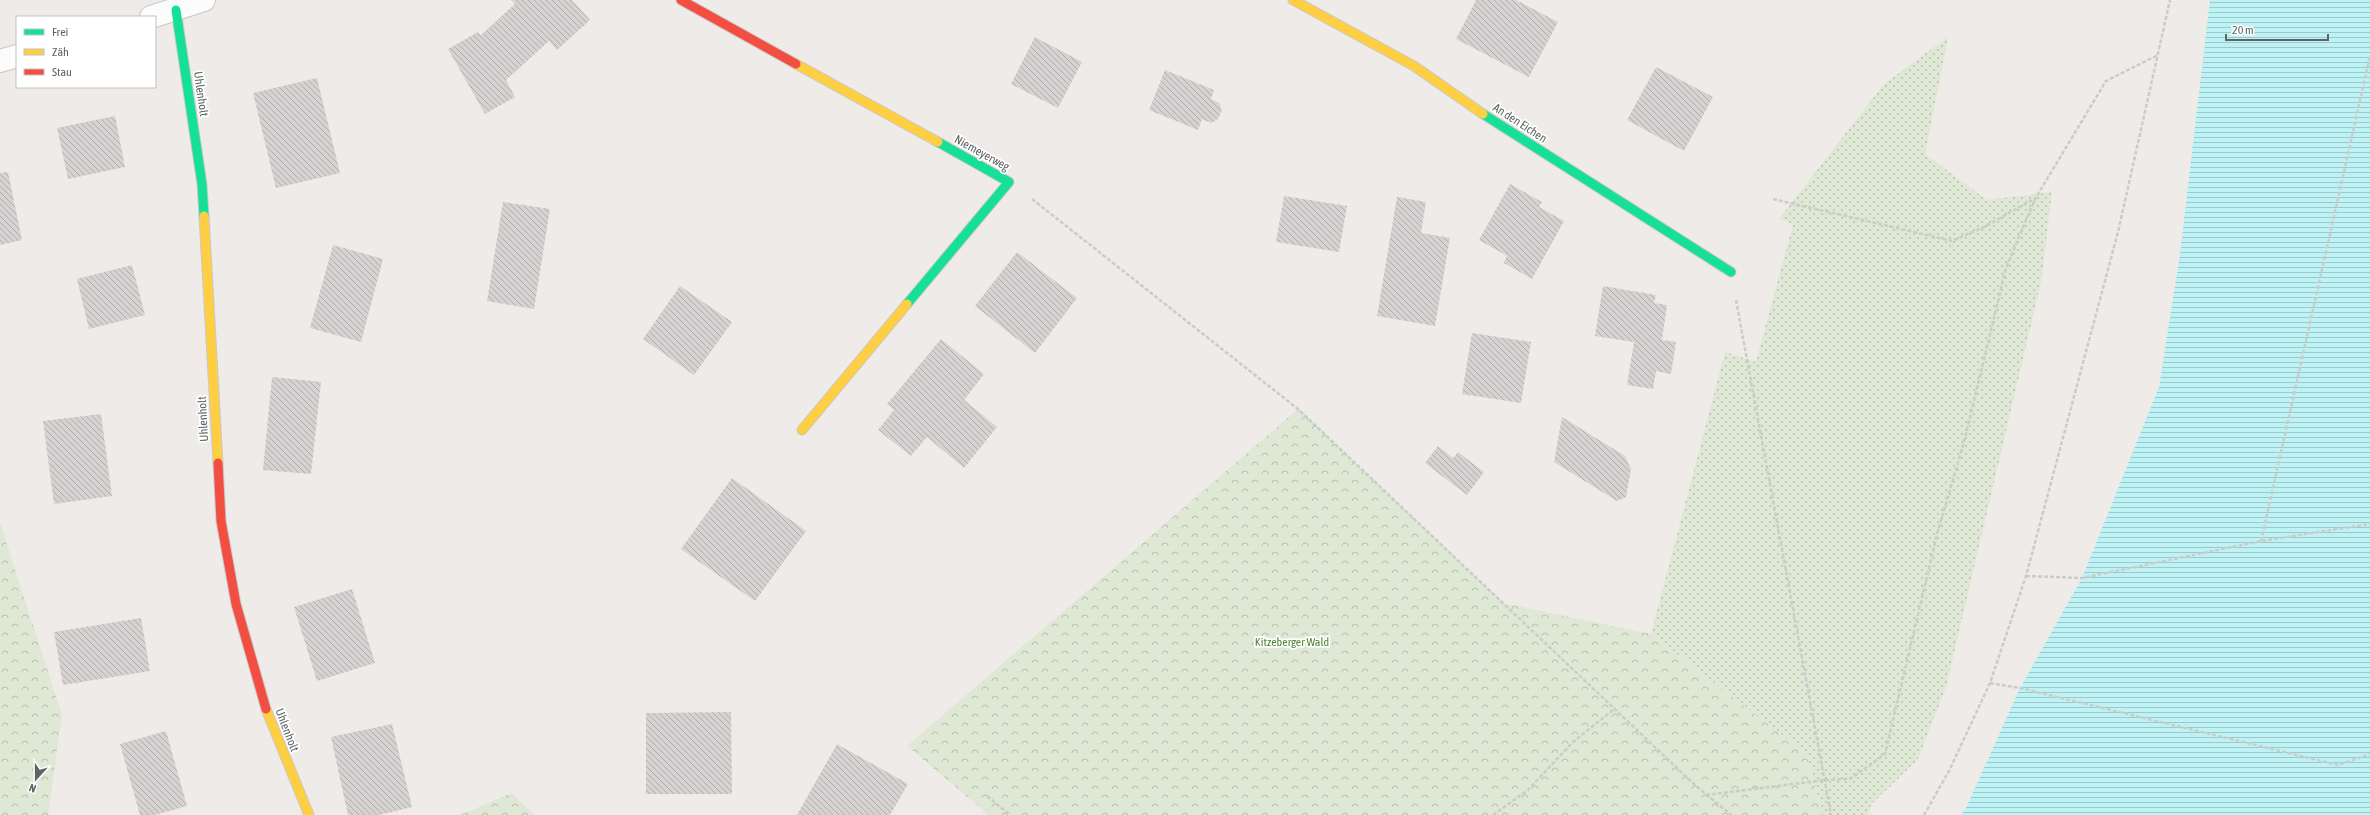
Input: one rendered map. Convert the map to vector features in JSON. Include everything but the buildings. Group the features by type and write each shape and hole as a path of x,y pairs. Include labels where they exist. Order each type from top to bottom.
{"street":[{"path":"155,16 204,0"},
{"name":"Niemeyerweg","path":"681,0 1009,182 802,430"},
{"name":"An den Eichen","path":"1293,0 1414,66 1506,129 1731,272"},
{"name":"Uhlenholt","path":"176,10 202,184 221,521 236,604 269,721 309,815"},
{"path":"0,61 16,56"}],"path":[{"path":"1924,815 1949,771 1990,683 2026,576 2118,232 2170,0"},
{"path":"1706,795 1825,780 1850,779 1885,754 1937,534 1964,442 2006,268 2035,199 2106,81 2158,56"},
{"path":"2262,541 2370,56"},
{"path":"1009,182 1298,408 1706,795 1731,815"},
{"path":"1773,199 1952,241 1984,227 2035,199"},
{"path":"1731,272 1831,815"},
{"path":"2026,576 2082,578 2262,541 2370,524"},
{"path":"1990,683 2338,765 2370,754"},
{"path":"1494,815 1528,790 1573,742 1613,710"},
{"path":"987,796 1010,815"}],"green space":[{"path":"1948,37 1925,154 1987,200 2052,192 2041,282 1946,687 1918,759 1871,805 1868,815 1823,815 1806,753 1651,634 1725,352 1756,362 1793,224 1779,219 1884,84"},
{"name":"Kitzeberger Wald","path":"1298,409 1503,603 1651,634 1806,753 1823,815 989,815 907,746"},
{"path":"0,523 62,715 48,815 0,815"},
{"path":"512,793 534,815 460,815"}],"water":[{"path":"2210,0 2370,0 2370,815 1961,815 1966,808 2020,688 2082,578 2159,387 2180,254"}],"traffic: fast":[{"path":"176,10 202,184 204,216"},
{"path":"1483,114 1731,272"},
{"path":"907,304 1009,182 938,142"}],"traffic: slow":[{"path":"1293,0 1414,66 1483,114"},
{"path":"796,64 938,142"},
{"path":"204,216 218,463"},
{"path":"802,430 907,304"},
{"path":"266,709 309,815"}],"traffic: jam":[{"path":"681,0 796,64"},
{"path":"218,463 221,521 236,604 266,709"}]}
